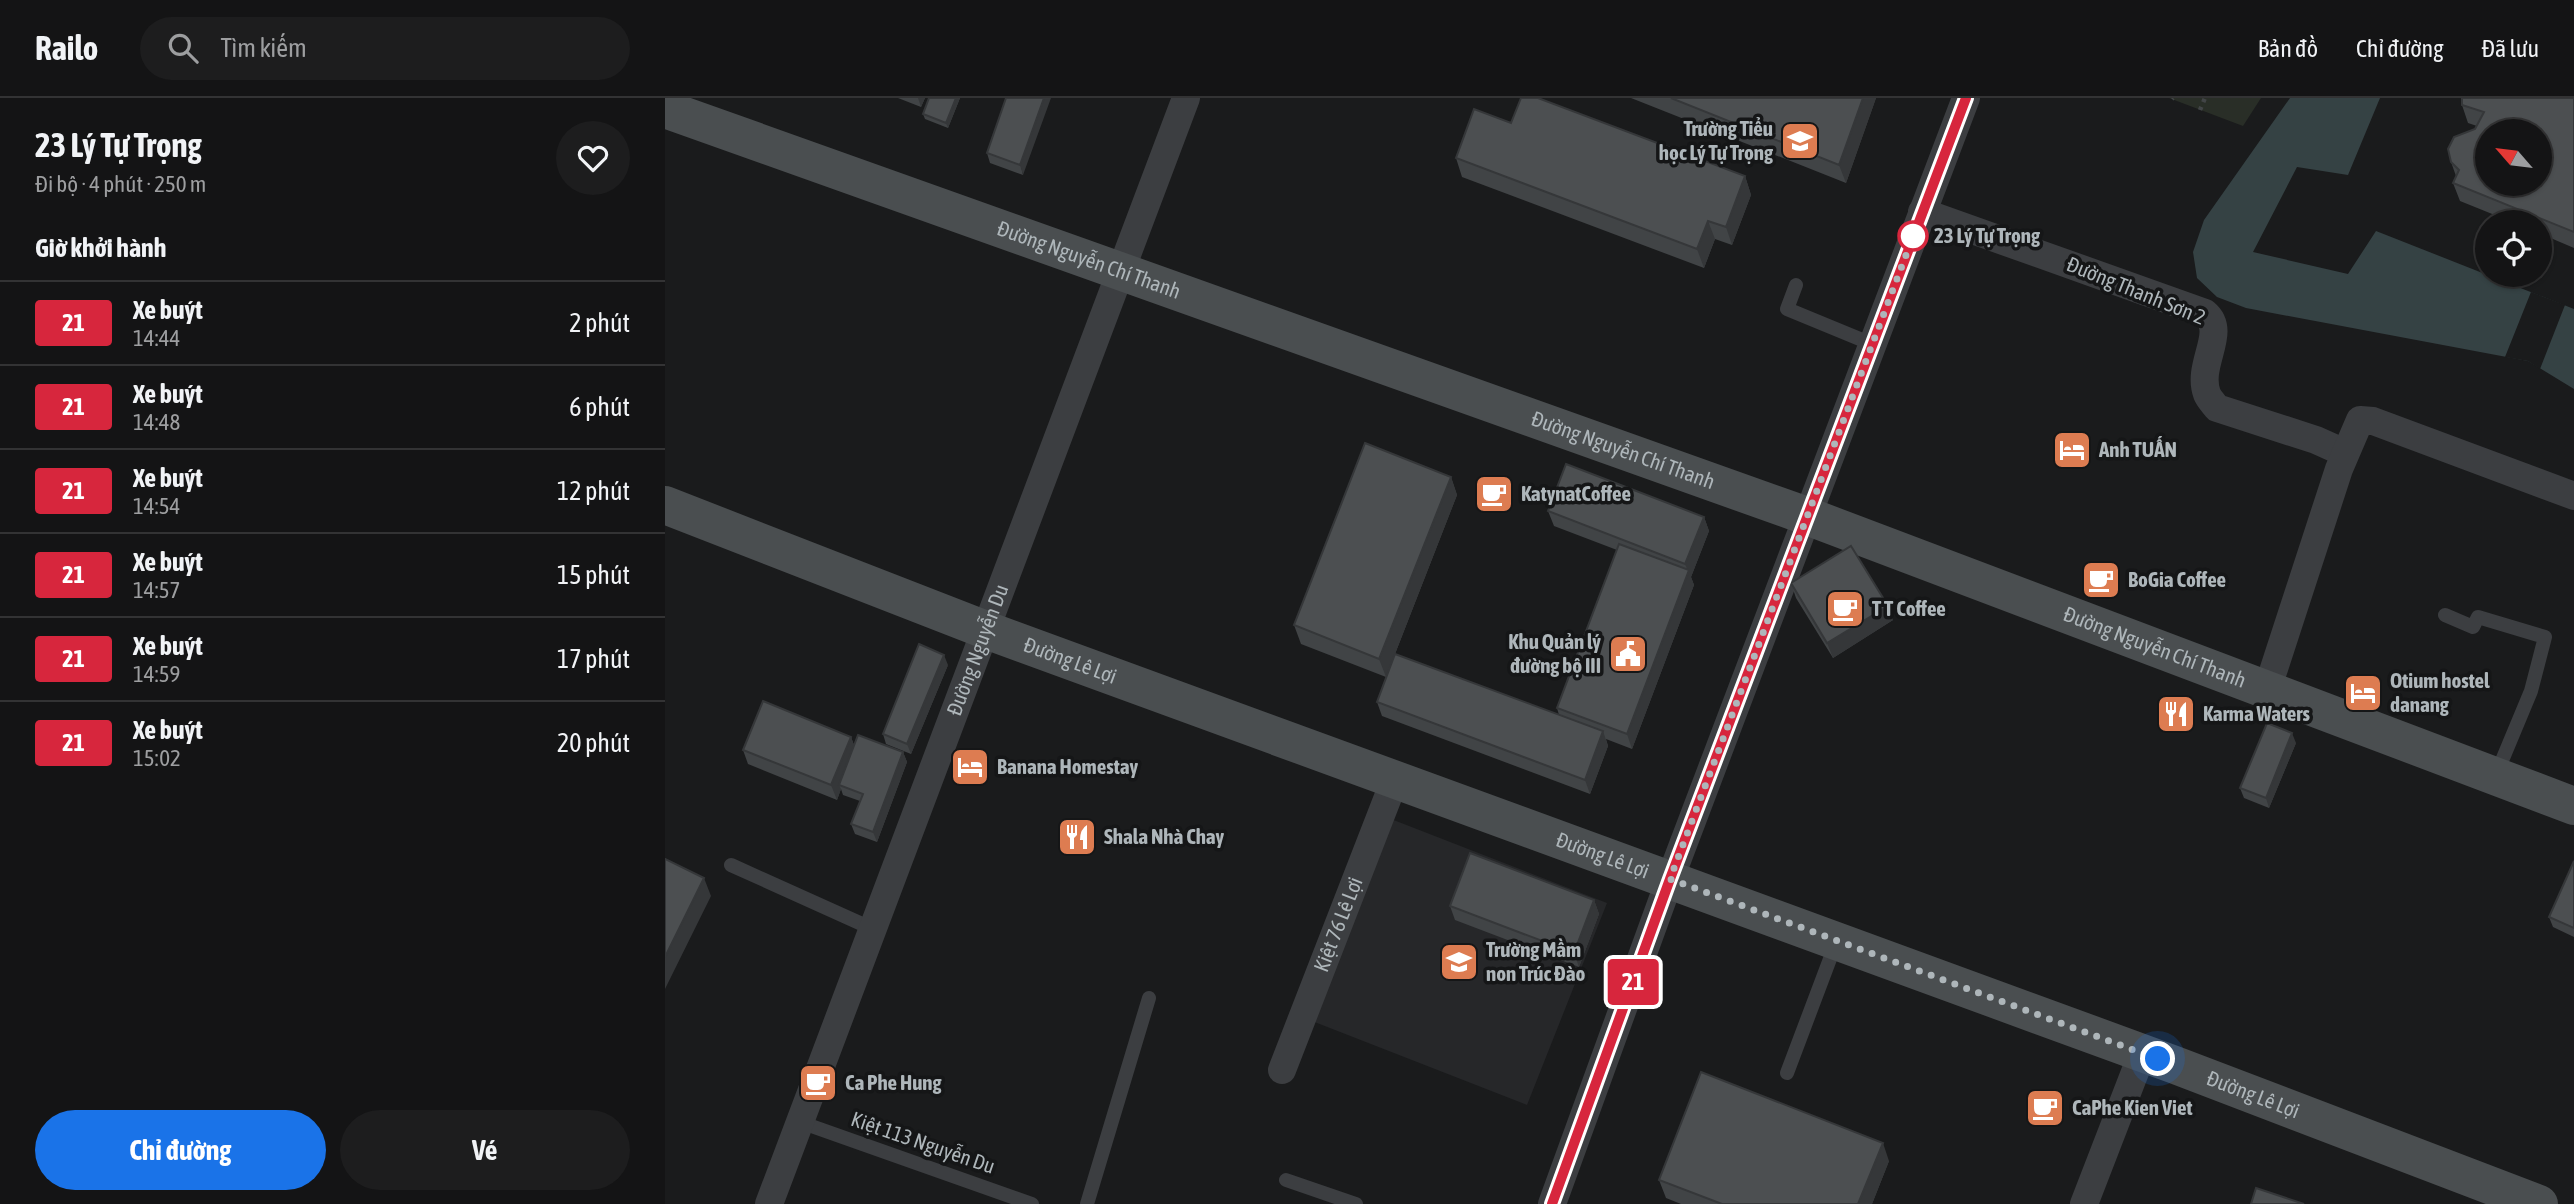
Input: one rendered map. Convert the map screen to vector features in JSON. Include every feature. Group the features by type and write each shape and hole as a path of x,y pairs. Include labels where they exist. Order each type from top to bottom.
{"street":[{"name":"Đường Nguyễn Du","path":"769,1204 1187,98"},
{"path":"1552,1204 1670,879 1966,98"},
{"name":"Đường Nguyễn Chí Thanh","path":"665,109 1807,516 2574,806"},
{"name":"Đường Thanh Sơn 2","path":"1922,212 2205,313 2213,321 2215,331 2205,368 2205,383 2208,396 2217,408 2316,440 2345,453"},
{"path":"2267,690 2345,453 2360,420 2368,419 2574,496"},
{"name":"Đường Lê Lợi","path":"665,505 986,630 1670,879 2539,1204"},
{"name":"Kiệt 76 Lê Lợi","path":"1282,1070 1395,779"},
{"path":"2084,1204 2141,1054"}],"lane":[{"path":"1796,285 1787,309 1872,344"},
{"path":"2445,615 2473,627 2478,617 2545,637 2531,691 2495,776"},
{"path":"731,865 873,929"},
{"path":"1787,1073 1837,941"},
{"path":"1087,1204 1149,998"},
{"name":"Kiệt 113 Nguyễn Du","path":"800,1122 1032,1204"},
{"path":"1286,1180 1356,1204"}],"path":[{"path":"2200,110 2205,98"}],"shaded area":[{"path":"2169,98 2261,98 2243,126"},
{"path":"2290,98 2380,98 2348,175 2297,167 2253,252 2348,274 2376,231 2475,270 2475,287 2518,287 2574,309 2574,389 2528,361 2246,308 2217,297 2197,278 2193,252 2204,220"},
{"name":"Trường Mầm non Trúc Đào","path":"1391,819 1607,903 1527,1105 1312,1021"}],"pier":[{"path":"2531,292 2565,305 2540,369 2528,361 2505,357"}],"building":[{"path":"929,98 956,98 946,123 923,114"},
{"path":"1006,98 1044,98 1020,165 987,153"},
{"path":"1521,98 1538,98 1745,176 1726,227 1708,221 1697,249 1456,158 1474,109 1511,123"},
{"name":"Trường Tiểu học Lý Tự Trọng","path":"1671,98 1863,98 1839,165"},
{"path":"2462,98 2574,98 2574,232 2552,223 2552,210 2520,210 2485,196 2552,196 2552,119 2480,119 2484,112 2462,105"},
{"path":"2475,129 2475,192 2453,183 2459,170 2451,162 2448,149 2454,137"},
{"path":"1365,443 1451,477 1379,659 1294,625"},
{"path":"1566,464 1704,517 1685,564 1548,511"},
{"name":"Khu Quản lý đường bộ III","path":"1619,544 1689,570 1627,734 1557,708"},
{"name":"T T Coffee","path":"1851,546 1888,606 1827,643 1791,583"},
{"path":"919,644 944,655 907,744 883,734"},
{"path":"1395,654 1603,731 1585,780 1377,702"},
{"path":"763,701 851,737 831,785 743,750"},
{"path":"2267,723 2292,733 2266,798 2240,788"},
{"path":"858,735 903,752 873,832 851,824 863,794 839,785"},
{"path":"1470,853 1594,900 1574,953 1450,906"},
{"path":"665,859 704,878 665,957"},
{"path":"2574,861 2574,928 2549,917"},
{"path":"1701,1072 1883,1143 1858,1204 1722,1204 1659,1180"},
{"path":"2256,1188 2304,1204 2251,1204"}],"bus line":[{"name":"21","path":"1552,1204 1670,879 1966,98"}],"place":[{"name":"Trường Tiểu học Lý Tự Trọng","path":"1800,141"},
{"name":"23 Lý Tự Trọng","path":"1913,236"},
{"name":"Anh TUẤN","path":"2072,450"},
{"name":"KatynatCoffee","path":"1494,494"},
{"name":"BoGia Coffee","path":"2101,580"},
{"name":"T T Coffee","path":"1845,609"},
{"name":"Khu Quản lý đường bộ III","path":"1628,654"},
{"name":"Otium hostel danang","path":"2363,693"},
{"name":"Karma Waters","path":"2176,714"},
{"name":"Banana Homestay","path":"970,767"},
{"name":"Shala Nhà Chay","path":"1077,837"},
{"name":"Trường Mầm non Trúc Đào","path":"1459,962"},
{"name":"Ca Phe Hung","path":"818,1083"},
{"name":"CaPhe Kien Viet","path":"2045,1108"}],"route":[{"path":"1913,236 1914,234 1670,879 2158,1059"}]}
